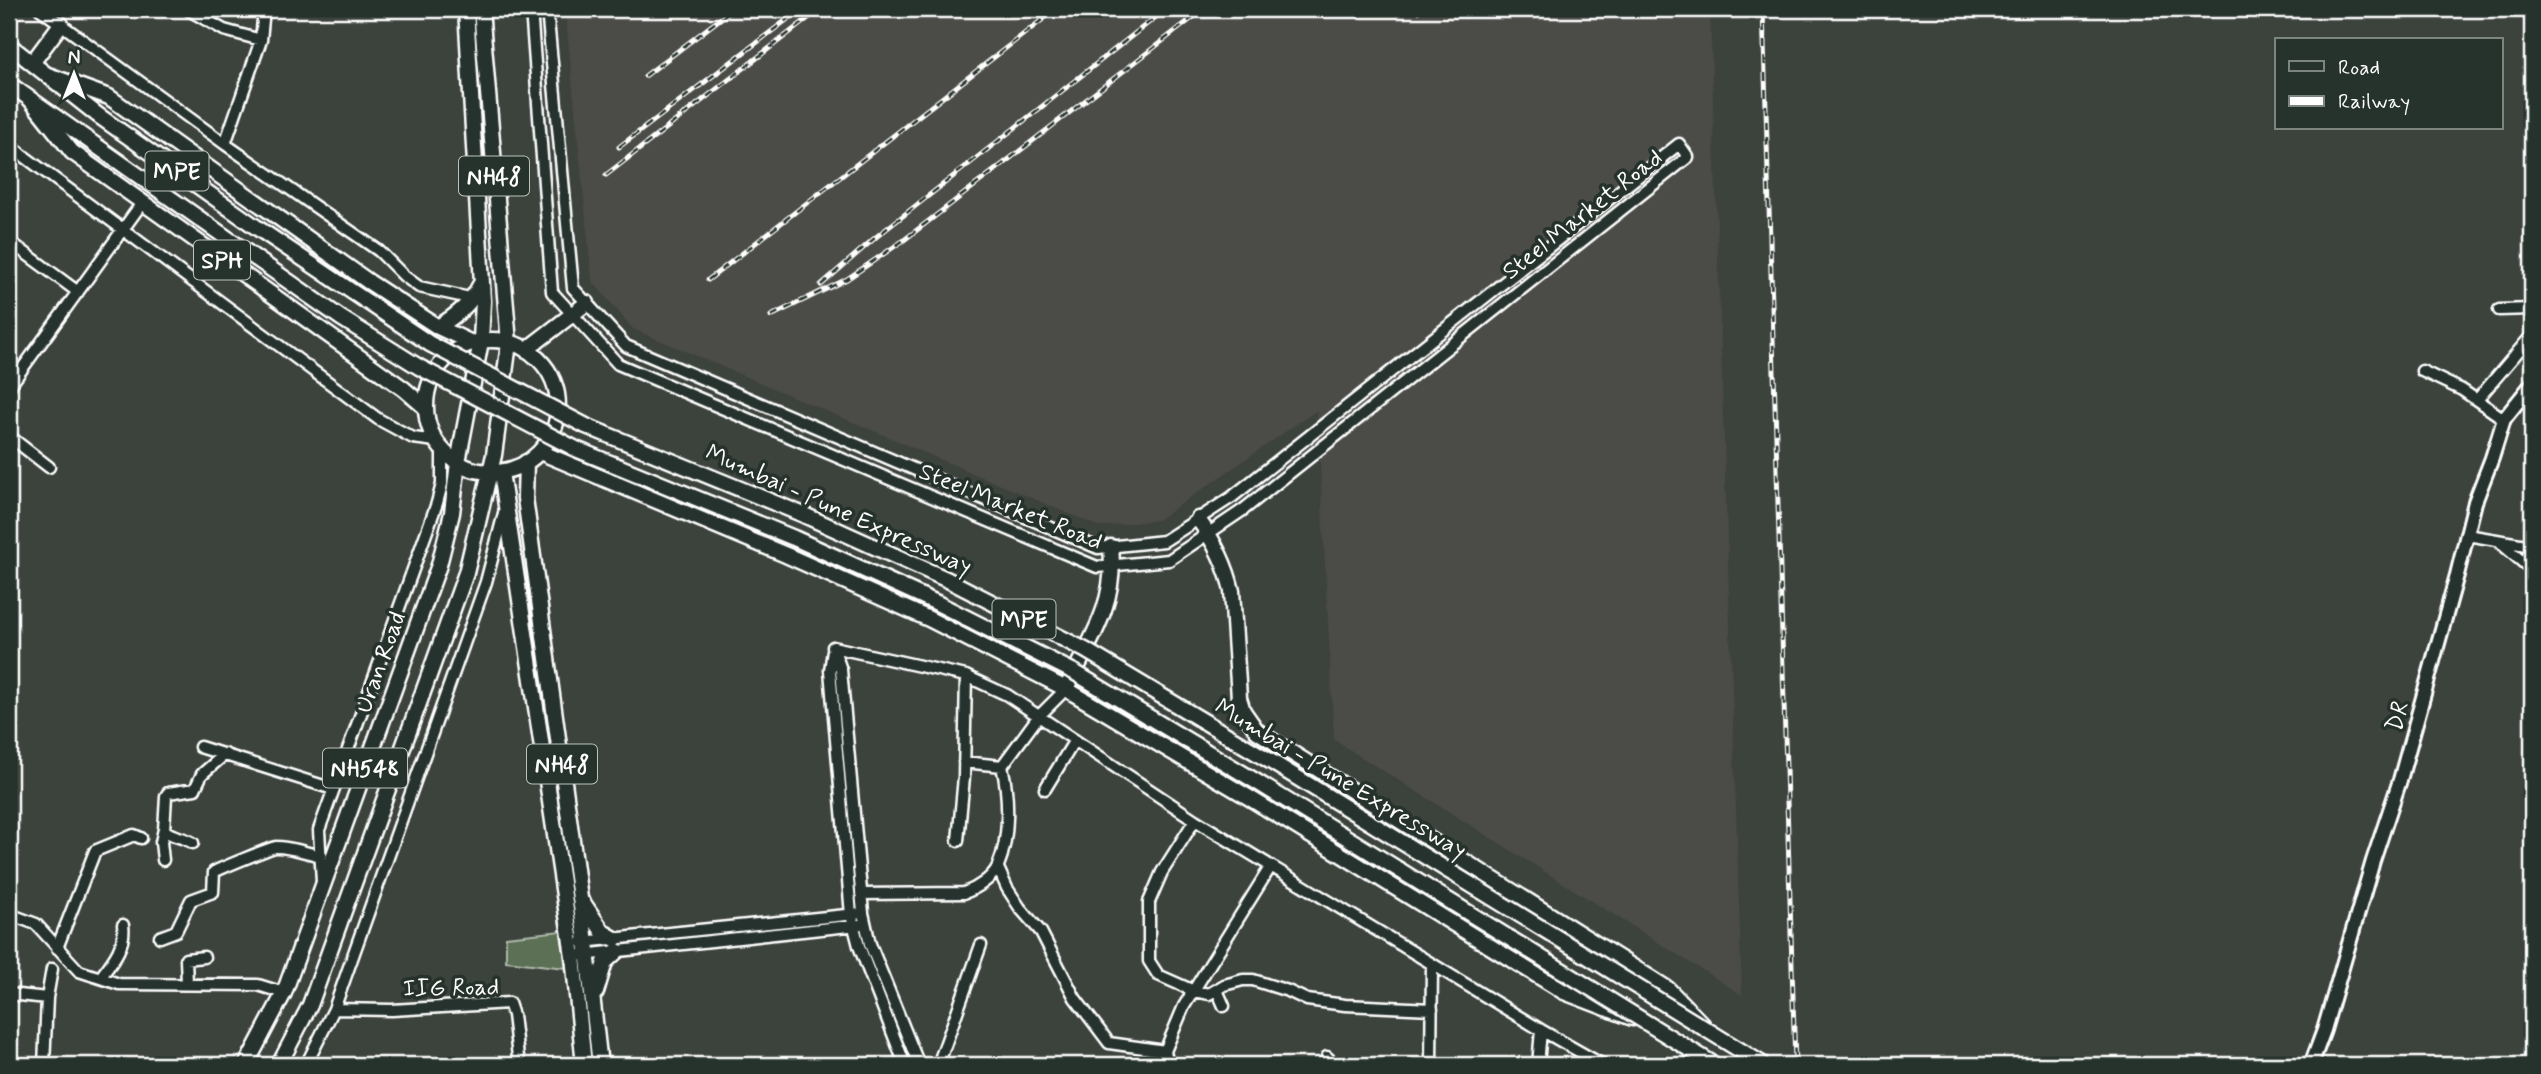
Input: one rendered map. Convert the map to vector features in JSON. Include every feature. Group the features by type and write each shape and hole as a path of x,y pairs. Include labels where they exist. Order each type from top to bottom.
{"highway":[{"name":"NH48","path":"466,9 482,282 477,342"},
{"name":"NH48","path":"481,9 509,343"},
{"path":"32,62 61,24"},
{"name":"SPH","path":"9,45 48,75 109,97 369,282 438,327 477,342"},
{"name":"Mumbai - Pune Expressway","path":"48,75 99,116 256,227 430,344 586,426 804,515 948,580 1085,650 1764,1065"},
{"name":"SPH","path":"9,83 30,99 72,152 404,389 426,408"},
{"name":"Mumbai - Pune Expressway","path":"30,99 341,318 419,367 576,449 806,543 937,603 1074,672 1281,796 1715,1065"},
{"path":"438,327 455,317 474,299 482,282"},
{"path":"526,350 587,303"},
{"path":"477,342 509,343 526,350 540,360 550,374 557,398 556,423 540,452 526,463 496,472 471,469 458,463 439,445 429,425 426,408 430,383 438,368 450,355 477,342"},
{"name":"Uran Road","path":"246,1065 284,993 439,565 452,513 477,342"},
{"path":"496,472 509,343"},
{"path":"540,452 786,555 929,619 1066,689 1248,797 1564,992 1647,1023"},
{"name":"NH48","path":"526,463 525,498 587,948 600,1065"},
{"name":"NH48","path":"496,472 505,509 572,950 584,1065"},
{"name":"Uran Road","path":"279,1065 310,1005 466,573 496,472"},
{"path":"1198,519 1209,533 1225,567 1232,592 1237,685 1243,711 1257,731 1668,989 1711,1032"},
{"path":"1066,689 1107,605 1112,585 1111,547"},
{"path":"580,896 603,932 616,945 606,962 593,1002"}],"main road":[{"name":"DR","path":"2311,1065 2400,780 2475,502 2504,419 2532,384"}],"street":[{"path":"40,9 225,144 379,251 419,287 474,299"},
{"path":"187,9 224,30 261,40"},
{"path":"225,144 261,40 264,9"},
{"name":"Steel Market Road","path":"531,9 552,292 618,363 1097,567 1169,560 1209,533 1253,502 1688,157 1679,145 1243,488 1198,519 1164,541 1098,548 626,346 573,288 547,9"},
{"path":"9,145 378,419 413,438 439,445 442,484 437,503 319,830 323,886"},
{"path":"9,387 142,203"},
{"path":"9,241 78,292"},
{"path":"2499,310 2532,309"},
{"path":"2477,400 2532,335"},
{"path":"2422,371 2477,400 2504,419"},
{"path":"9,436 50,467"},
{"path":"306,1065 334,1009 486,582 505,509"},
{"path":"2467,535 2532,546"},
{"path":"2496,540 2532,570"},
{"path":"833,647 966,676 1007,695 1195,820 1603,1065"},
{"path":"833,647 841,670 864,919 870,944 919,1065"},
{"path":"833,647 830,670 853,920 859,946 905,1065"},
{"path":"958,841 964,762 966,676"},
{"path":"861,894 964,893 973,890 998,867 1007,808 1002,766 1038,717 1066,689"},
{"path":"1045,789 1076,740"},
{"path":"201,747 333,789"},
{"path":"163,860 161,842 168,793 195,789 200,784 202,774 225,754"},
{"path":"964,762 1002,766"},
{"path":"1195,820 1157,881 1149,902 1149,961 1158,975 1194,991 1209,994 1224,985 1243,979 1288,991 1307,1000 1345,1005 1432,1009"},
{"path":"164,829 169,835 186,838 193,843"},
{"path":"57,948 95,851 134,835 141,838"},
{"path":"160,937 176,931 191,900 213,892 214,872 219,868 255,856 272,847 321,856"},
{"path":"1168,1065 1165,1051 1184,1006 1271,866"},
{"path":"998,867 1020,908 1041,932 1075,998 1109,1043 1165,1051"},
{"path":"9,914 36,924 79,971 119,984 258,985 284,993"},
{"path":"572,950 864,919"},
{"path":"100,978 114,960 125,936 123,925"},
{"path":"938,1065 981,945"},
{"path":"187,983 186,959 204,957"},
{"path":"1431,1065 1432,964"},
{"path":"44,1065 47,998 52,969"},
{"path":"1217,990 1224,1006"},
{"path":"9,993 47,998"},
{"name":"IIG Road","path":"334,1009 392,1010 509,1003 519,1065"},
{"path":"1538,1065 1541,1030"}],"shaded area":[{"path":"565,9 1710,9 1742,995 1334,740 1317,410 1158,520 1100,527 633,329 592,281"}],"green space":[{"path":"561,931 566,968 506,961 506,937"}],"railway":[{"path":"645,76 733,9"},
{"path":"619,147 801,9"},
{"path":"606,175 820,9"},
{"path":"708,280 1056,9"},
{"path":"821,285 876,237 1166,9"},
{"path":"771,316 847,279 904,240 1204,9"},
{"path":"1763,9 1795,1065"}]}
